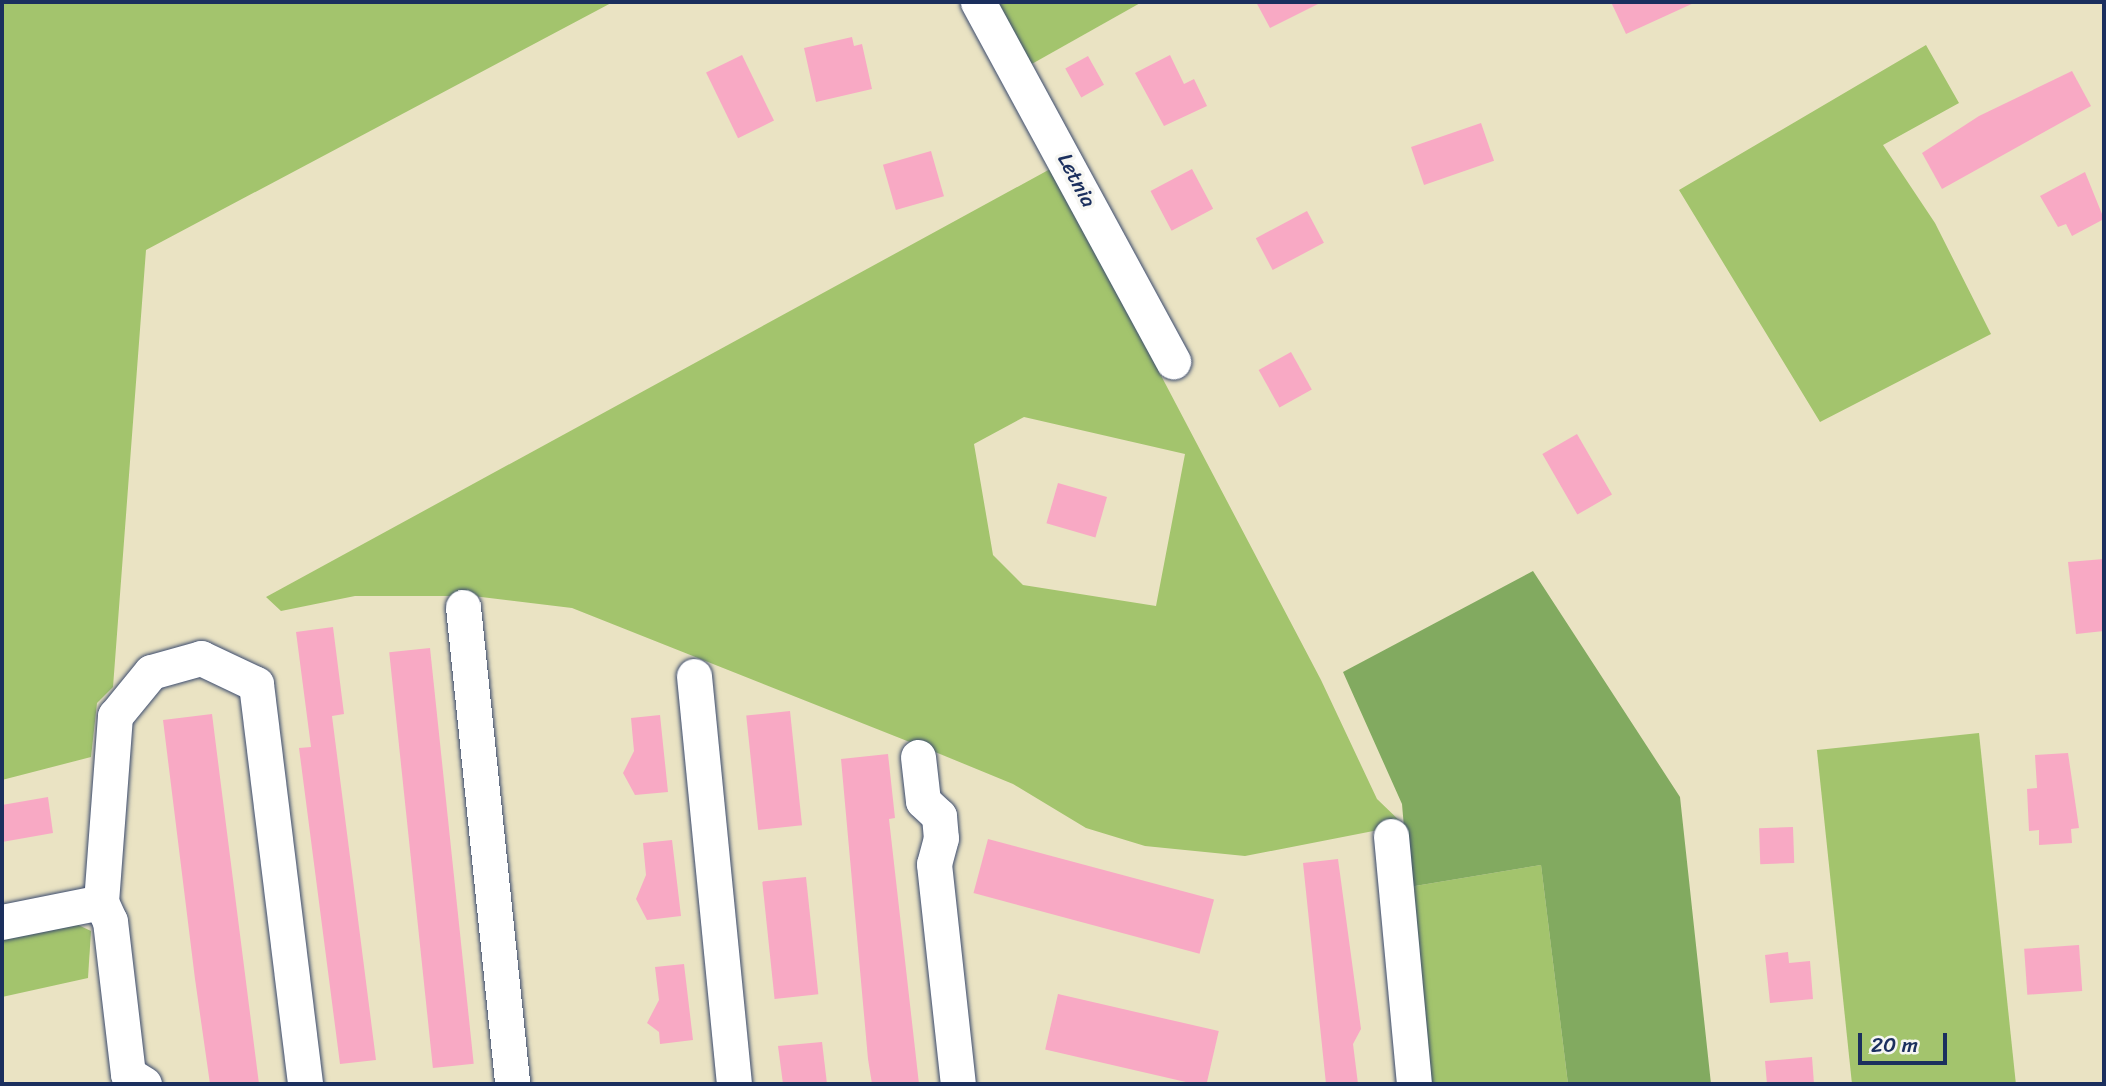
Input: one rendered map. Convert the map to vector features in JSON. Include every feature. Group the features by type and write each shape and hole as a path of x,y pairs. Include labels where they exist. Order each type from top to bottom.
{"street":[{"name":"Letnia","path":"978,2 1173,361"},
{"path":"463,607 512,1084"},
{"path":"145,1084 128,1074 110,921 101,902 116,716 151,672 201,658 256,684 305,1084"},
{"path":"694,676 734,1084"},
{"path":"918,757 923,800 939,816 942,838 934,864 958,1084"},
{"path":"1391,836 1414,1084"},
{"path":"2,922 101,902"}],"green space":[{"path":"2,2 613,2 146,250 113,687 97,703 91,757 2,780"},
{"path":"994,2 1142,2 1030,65"},
{"path":"1926,45 1959,103 1883,145 1935,223 1991,334 1820,422 1679,190"},
{"path":"1052,168 1321,680 1377,799 1404,825 1245,856 1145,846 1086,828 1013,784 572,608 473,596 355,596 281,611 266,597","holes":["1024,417 1185,454 1156,606 1023,585 993,555 974,444"]},
{"path":"1533,571 1680,797 1711,1084 1568,1084 1541,865 1409,887 1402,804 1343,672"},
{"path":"1979,733 2016,1084 1852,1084 1817,750"},
{"path":"1541,865 1568,1084 1425,1084 1409,887"},
{"path":"74,923 91,931 88,978 2,997 2,935"}],"building":[{"path":"1256,2 1322,2 1270,28"},
{"path":"1611,2 1696,2 1626,34"},
{"path":"852,37 854,46 862,44 872,89 816,102 804,48"},
{"path":"742,55 774,121 738,138 706,73"},
{"path":"1170,55 1184,84 1194,79 1207,106 1164,126 1135,73"},
{"path":"1088,56 1104,85 1081,97 1065,69"},
{"path":"2072,71 2091,106 1942,189 1922,153 1979,116"},
{"path":"1481,123 1494,161 1424,185 1411,147"},
{"path":"931,151 944,196 896,210 883,165"},
{"path":"1192,169 1213,209 1172,231 1151,191"},
{"path":"2085,172 2104,219 2072,236 2066,224 2058,227 2040,196"},
{"path":"1307,211 1324,243 1273,270 1256,238"},
{"path":"1291,352 1312,390 1279,408 1259,370"},
{"path":"1577,434 1612,495 1577,515 1542,454"},
{"path":"1058,483 1107,497 1095,537 1046,523"},
{"path":"2104,559 2104,631 2076,634 2068,562"},
{"path":"333,627 344,714 332,716 376,1060 340,1064 299,748 311,747 296,632"},
{"path":"430,648 474,1064 433,1068 389,652"},
{"path":"790,711 802,825 758,830 746,716"},
{"path":"212,714 259,1084 210,1084 195,979 163,720"},
{"path":"660,715 668,792 635,795 623,773 634,751 631,718"},
{"path":"2068,753 2079,828 2071,829 2072,843 2039,845 2039,830 2029,831 2027,789 2037,788 2035,755"},
{"path":"888,754 895,818 889,819 919,1084 872,1084 868,1059 841,759"},
{"path":"48,797 53,833 2,842 2,805"},
{"path":"1793,827 1794,863 1760,864 1759,828"},
{"path":"988,839 1214,900 1200,954 974,893"},
{"path":"672,840 681,916 647,920 636,899 646,875 643,843"},
{"path":"1338,859 1361,1029 1353,1044 1358,1084 1326,1084 1303,863"},
{"path":"806,877 818,994 775,999 762,882"},
{"path":"2079,945 2082,991 2027,995 2024,949"},
{"path":"1788,952 1789,963 1810,961 1813,999 1770,1003 1765,955"},
{"path":"684,964 693,1040 660,1044 659,1032 647,1023 659,1000 655,967"},
{"path":"1058,994 1219,1031 1207,1084 1194,1084 1045,1050"},
{"path":"822,1042 827,1084 783,1084 778,1046"},
{"path":"1812,1057 1814,1084 1767,1084 1765,1061"}]}
